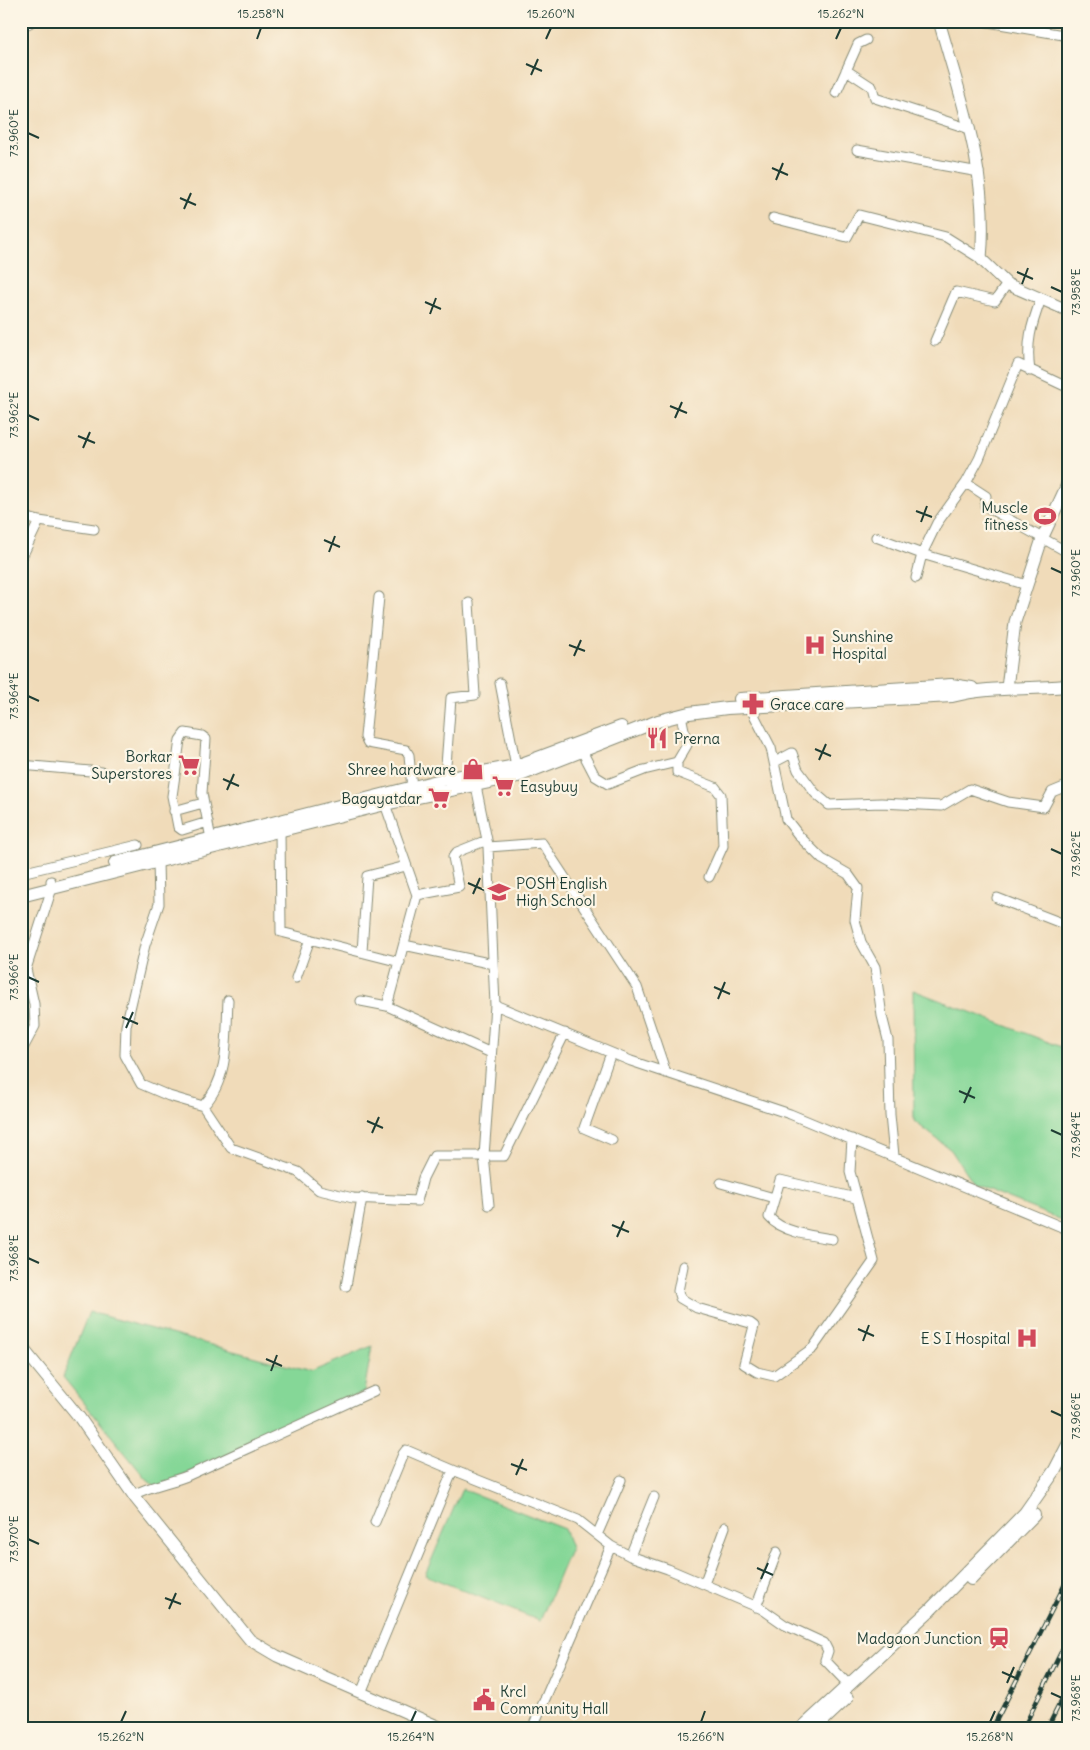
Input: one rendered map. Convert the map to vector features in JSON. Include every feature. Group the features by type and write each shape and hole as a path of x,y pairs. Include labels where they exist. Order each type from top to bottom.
{"highway":[{"path":"21,24 28,21"}],"main road":[{"path":"21,888 52,885 158,861 212,842 445,779 475,780 518,776 658,721 681,715 727,708 951,685 978,689 1068,685"},
{"path":"21,896 182,845 212,842 280,830 475,780 679,706 815,699"},
{"path":"801,1729 930,1610 1025,1513 1055,1470 1069,1443"},
{"path":"814,1729 1026,1524 1062,1474 1069,1460"}],"street":[{"path":"939,21 977,155 984,229 982,259"},
{"path":"982,21 1069,36"},
{"path":"836,93 858,44 866,40"},
{"path":"846,70 872,87 874,98 970,129"},
{"path":"857,150 979,172"},
{"path":"773,218 847,237 860,215 946,237 982,259 1006,284 1069,311"},
{"path":"935,341 956,292 995,301 1006,284"},
{"path":"1030,372 1027,351 1031,326 1041,299"},
{"path":"916,578 922,554 937,523 966,483 979,459 1018,364 1030,372 1069,388"},
{"path":"1007,688 1015,622 1042,539 1066,487 1069,475"},
{"path":"966,483 986,496 985,506 1069,554"},
{"path":"21,516 39,521 94,530"},
{"path":"21,559 39,521"},
{"path":"876,537 922,554 1027,585"},
{"path":"379,597 365,738 368,743 373,745 406,750 409,755 412,789"},
{"path":"445,779 451,698 475,695 469,603"},
{"path":"500,683 516,766"},
{"path":"750,707 765,732 775,762 786,819 800,837 822,859 848,874 858,888 855,920 861,942 875,967 882,1016 888,1040 890,1116 894,1156"},
{"path":"681,715 687,746 677,762 677,772 715,787 721,795 723,846 709,878"},
{"path":"182,845 172,796 180,740 185,733 202,736 206,739 202,793 212,842"},
{"path":"582,751 596,776 608,784 644,770 677,762"},
{"path":"775,762 792,754 798,770 815,793 829,804 881,803 941,806 970,789 1008,802 1044,807 1052,792 1069,786"},
{"path":"21,765 102,772"},
{"path":"475,780 488,844 495,1005 484,1156 489,1204"},
{"path":"174,811 203,803"},
{"path":"385,804 416,895 387,1006"},
{"path":"179,830 208,822"},
{"path":"280,830 281,932 400,962"},
{"path":"416,895 459,887 453,857 457,852 488,844 542,843 637,986 666,1073"},
{"path":"21,873 138,845"},
{"path":"158,861 160,904 145,945 126,1026 125,1055 141,1084 169,1096 203,1106 231,1148 298,1172 319,1190 362,1198 416,1201 423,1178 434,1156 504,1156 565,1033"},
{"path":"362,952 367,876 406,866"},
{"path":"21,1052 35,1026 34,1004 26,969 52,885"},
{"path":"998,898 1069,926"},
{"path":"296,978 310,939"},
{"path":"404,945 493,964"},
{"path":"203,1106 210,1099 224,1064 228,1000"},
{"path":"362,1001 387,1006 491,1053"},
{"path":"495,1005 611,1053 790,1114 1069,1230"},
{"path":"611,1053 584,1128 612,1140"},
{"path":"683,1266 678,1291 680,1298 697,1308 750,1323 754,1326 744,1364 757,1372 774,1376 813,1348 874,1261 850,1172 852,1139"},
{"path":"832,1239 814,1236 775,1223 769,1217 780,1180 856,1198"},
{"path":"722,1183 774,1198"},
{"path":"346,1286 362,1198"},
{"path":"21,1346 79,1418 133,1495 250,1640 277,1656 444,1729"},
{"path":"133,1495 144,1489 167,1484 187,1476 374,1391"},
{"path":"374,1522 406,1450 578,1520 611,1546 630,1556 704,1584 756,1607 785,1625 824,1643 828,1651 825,1660 848,1684"},
{"path":"361,1693 454,1470"},
{"path":"597,1535 621,1480"},
{"path":"630,1556 654,1497"},
{"path":"704,1584 725,1527"},
{"path":"532,1729 611,1546"},
{"path":"756,1607 777,1552"}],"green space":[{"path":"913,990 1069,1050 1069,1223 974,1185 951,1150 914,1121"},
{"path":"89,1312 311,1372 372,1346 364,1392 157,1488 147,1480 63,1377"},
{"path":"462,1489 564,1529 571,1548 540,1621 425,1575"}],"railway":[{"path":"992,1729 1069,1576"},
{"path":"1023,1729 1069,1636"},
{"path":"1047,1729 1069,1685"}],"place":[{"name":"Muscle fitness","path":"1045,516"},
{"name":"Sunshine Hospital","path":"815,645"},
{"name":"Grace care","path":"753,704"},
{"name":"Prerna","path":"657,738"},
{"name":"Borkar Superstores","path":"189,765"},
{"name":"Shree hardware","path":"473,769"},
{"name":"Easybuy","path":"503,786"},
{"name":"Bagayatdar","path":"439,798"},
{"name":"POSH English High School","path":"499,892"},
{"name":"E S I Hospital","path":"1027,1338"},
{"name":"Madgaon Junction","path":"999,1638"},
{"name":"Krcl Community Hall","path":"484,1700"}]}
